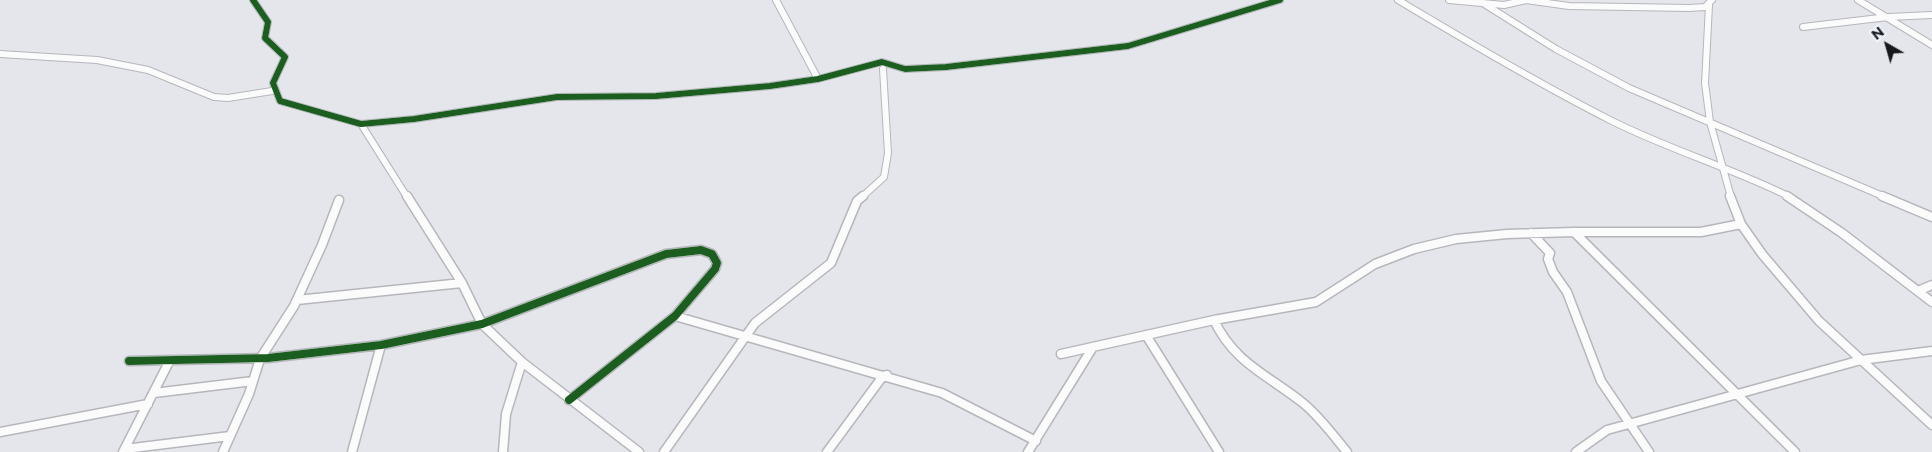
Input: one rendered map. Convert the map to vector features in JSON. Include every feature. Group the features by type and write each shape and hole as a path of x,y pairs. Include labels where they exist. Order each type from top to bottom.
{"street":[{"path":"253,0 268,22 265,38 285,57 273,80 272,91 280,101 362,124 414,119 556,97 656,96 818,80 882,62 905,69"},
{"path":"776,0 818,80"},
{"path":"858,70 905,69 993,62 1134,45 1280,0"},
{"path":"1398,0 1505,64 1614,122 1758,181 1792,198 1835,228 1932,302"},
{"path":"1449,0 1509,5 1526,0 1569,6 1689,8 1710,3 1705,83 1710,122 1722,167 1741,224 1762,254 1818,321 1890,384 1932,425"},
{"path":"1858,0 1932,45"},
{"path":"1481,2 1556,49 1621,83 1932,217"},
{"path":"1803,27 1888,17 1932,15"},
{"path":"0,54 105,61 148,70 214,97 228,98 272,91"},
{"path":"664,452 755,323 831,262 857,201 884,177 888,153 883,69"},
{"path":"362,124 462,283 482,324 522,362 639,452"},
{"path":"223,452 253,381 260,358 298,300 322,246 339,200"},
{"path":"1061,354 1214,320 1316,302 1375,264 1414,249 1463,237 1620,231 1701,232 1741,224"},
{"path":"1574,232 1645,306 1738,393 1795,452"},
{"path":"1531,233 1550,253 1548,258 1553,272 1567,292 1601,381 1649,452"},
{"path":"130,361 260,358 381,345 482,324 654,258 701,250 712,254 718,263 715,269 675,316 570,400"},
{"path":"298,300 462,283"},
{"path":"1918,291 1932,285"},
{"path":"675,316 887,375 942,393 1036,441"},
{"path":"1214,320 1220,337 1233,354 1307,406 1347,452"},
{"path":"1146,335 1220,452"},
{"path":"352,452 380,356 381,345"},
{"path":"1028,452 1093,347"},
{"path":"1576,452 1607,430 1861,360 1932,350"},
{"path":"124,450 170,360"},
{"path":"503,452 506,414 522,362"},
{"path":"828,452 887,375"},
{"path":"154,392 253,381"},
{"path":"0,432 148,404"},
{"path":"124,450 230,436"}],"cycle path":[{"path":"253,0 268,22 265,38 285,57 273,83 275,94 280,101 361,124 414,119 557,97 656,96 770,86 818,79 882,62 905,69 946,67 1128,46 1280,0"},
{"path":"129,361 268,358 381,345 482,324 666,254 701,250 712,254 717,263 715,269 675,316 569,400"}]}
